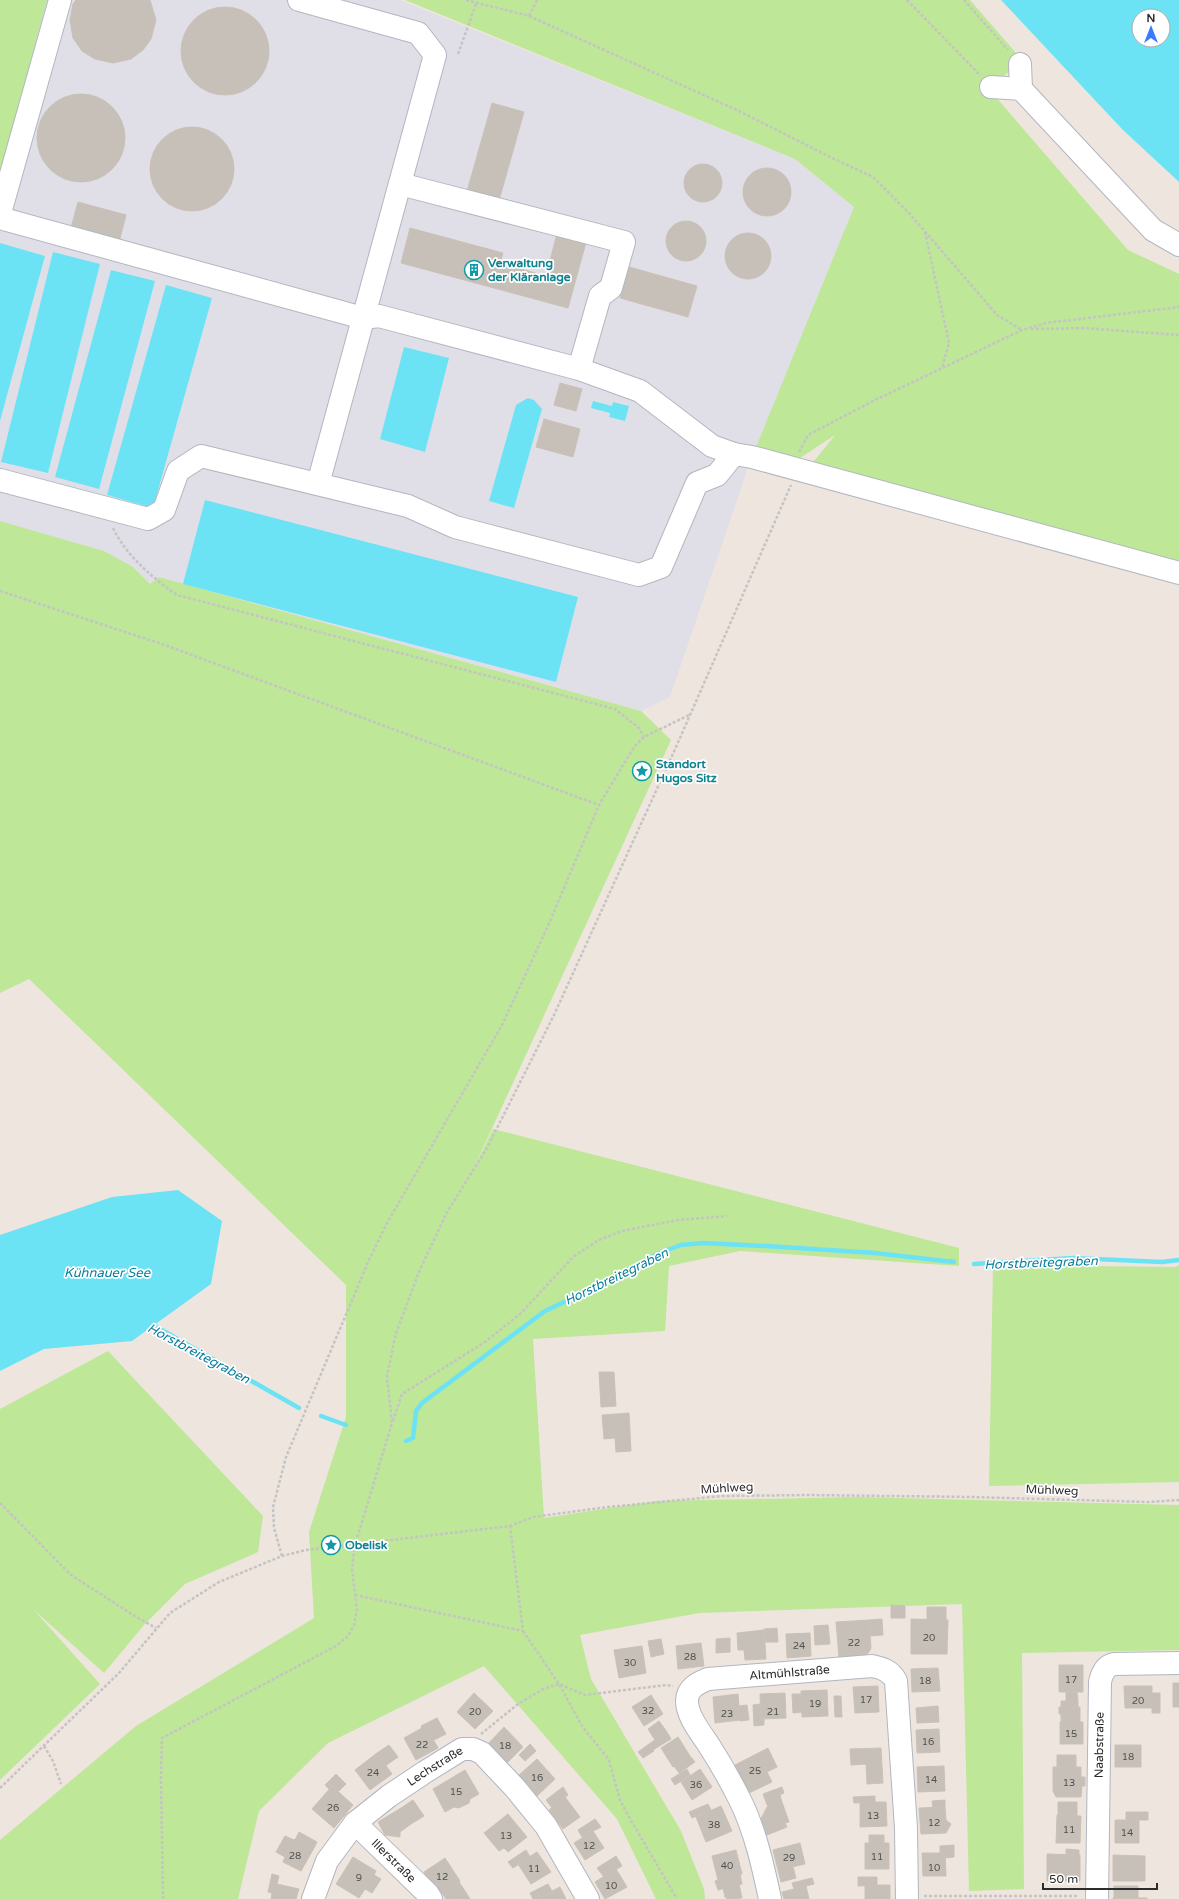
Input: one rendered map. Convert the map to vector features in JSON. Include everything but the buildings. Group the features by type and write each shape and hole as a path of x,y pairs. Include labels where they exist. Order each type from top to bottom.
{"street":[{"path":"0,213 60,0"},
{"path":"299,0 418,33 435,55 318,484"},
{"path":"1020,64 1021,89 1153,230 1179,246"},
{"path":"991,87 1021,89"},
{"path":"400,184 624,242 611,288 600,296 580,369"},
{"path":"0,218 363,318 379,316 580,369 640,391 712,446 734,454 752,457 1179,572"},
{"path":"0,480 148,519 164,510 178,471 201,456 408,506 455,527 639,575 661,567 697,483 717,475 734,454"},
{"name":"Naabstraße","path":"1097,1897 1101,1674 1109,1665 1114,1664 1179,1663"},
{"name":"Altmühlstraße","path":"770,1899 755,1842 741,1801 721,1764 688,1710 686,1700 690,1689 708,1679 872,1666 883,1668 893,1675 896,1681 905,1820 907,1898"},
{"name":"Lechstraße","path":"313,1899 327,1862 355,1823 389,1796 462,1749 473,1749 482,1753 515,1788 546,1826 588,1899"},
{"name":"Illerstraße","path":"355,1823 428,1894 431,1899"}],"path":[{"path":"466,0 476,4 529,16 739,111 873,177 910,214 997,315 1022,330 1037,328 1085,328 1179,336"},
{"path":"529,16 537,0"},
{"path":"907,0 991,87"},
{"path":"964,0 1020,64"},
{"path":"458,54 476,4"},
{"path":"925,232 949,343 942,368"},
{"path":"392,1423 387,1376 396,1333 419,1272 446,1214 487,1148 554,1015 797,470 797,456 808,435 873,401 1022,330 1046,323 1179,307"},
{"path":"102,507 116,534 136,562 155,580 177,595 616,709 639,728 644,737"},
{"path":"0,591 162,644 599,805"},
{"path":"282,1556 274,1528 273,1507 286,1457 369,1260 391,1216 502,1025 547,928 599,805 634,747 644,737 689,714"},
{"path":"163,1899 161,1778 162,1738 336,1646 348,1636 354,1625 357,1610 352,1569 355,1545 402,1394 485,1342 520,1314 573,1258 599,1240 622,1231 678,1220 727,1216"},
{"name":"Mühlweg","path":"0,1788 119,1673 170,1613 219,1582 282,1556 306,1550 510,1526 532,1517 608,1507 722,1496 971,1496 1148,1502 1179,1500"},
{"path":"0,1503 71,1575 156,1628"},
{"path":"510,1526 523,1631 559,1684 582,1726 609,1760 620,1800 677,1899"},
{"path":"355,1595 523,1631"},
{"path":"462,1749 518,1704 543,1689 559,1684 585,1695 666,1685"},
{"path":"44,1746 53,1761 61,1784"},
{"path":"907,1898 1097,1897"}],"shaded area":[{"path":"46,0 400,0 795,159 854,207 749,465 670,697 641,711 159,577 150,584 133,567 104,551 0,521 0,167"}],"green space":[{"path":"0,0 47,0 0,175"},
{"path":"405,0 970,0 1023,61 988,88 1128,250 1179,274 1179,563 810,466 835,435 794,462 752,457 854,207 795,159"},
{"path":"0,521 104,551 133,567 150,584 159,577 641,711 671,740 471,1174 493,1129 959,1248 959,1266 740,1251 669,1266 665,1331 533,1339 544,1518 656,1501 857,1497 1179,1505 1179,1650 1022,1653 1024,1889 969,1891 962,1604 699,1613 580,1635 591,1679 681,1831 704,1889 705,1899 656,1899 617,1819 484,1666 328,1743 259,1811 238,1899 0,1899 0,1840 136,1726 314,1618 309,1532 346,1417 346,1285 29,979 0,993"},
{"path":"993,1265 1176,1267 1179,1265 1179,1482 989,1486"},
{"path":"108,1351 263,1516 258,1552 185,1584 144,1625 104,1673 34,1610 100,1684 0,1780 0,1409"}],"water":[{"path":"1001,0 1179,0 1179,182 1122,129"},
{"path":"0,243 45,256 0,421"},
{"path":"53,252 100,264 48,473 1,462"},
{"path":"111,270 155,281 99,489 55,477"},
{"path":"166,285 212,298 153,508 107,495"},
{"path":"404,347 449,358 425,452 380,439"},
{"path":"528,398 534,400 542,409 514,508 489,501 516,405"},
{"path":"593,401 612,406 613,402 629,406 625,421 609,417 610,413 591,408"},
{"path":"205,500 578,597 556,682 183,584"},
{"name":"Kühnauer See","path":"178,1190 222,1221 211,1284 132,1341 44,1349 0,1371 0,1235 112,1197"}],"waterway":[{"name":"Horstbreitegraben","path":"406,1441 413,1438 416,1411 422,1403 545,1311 596,1287 659,1253 681,1245 702,1243 766,1246 875,1253 954,1262 951,1261"},
{"name":"Horstbreitegraben","path":"974,1264 1073,1258 1162,1262 1179,1260"},
{"name":"Horstbreitegraben","path":"147,1324 153,1325 299,1408"},
{"name":"Horstbreitegraben","path":"321,1416 346,1425"}],"place":[{"name":"Verwaltung der Kläranlage","path":"474,270"},
{"name":"Standort Hugos Sitz","path":"642,771"},
{"name":"Obelisk","path":"331,1545"}]}
